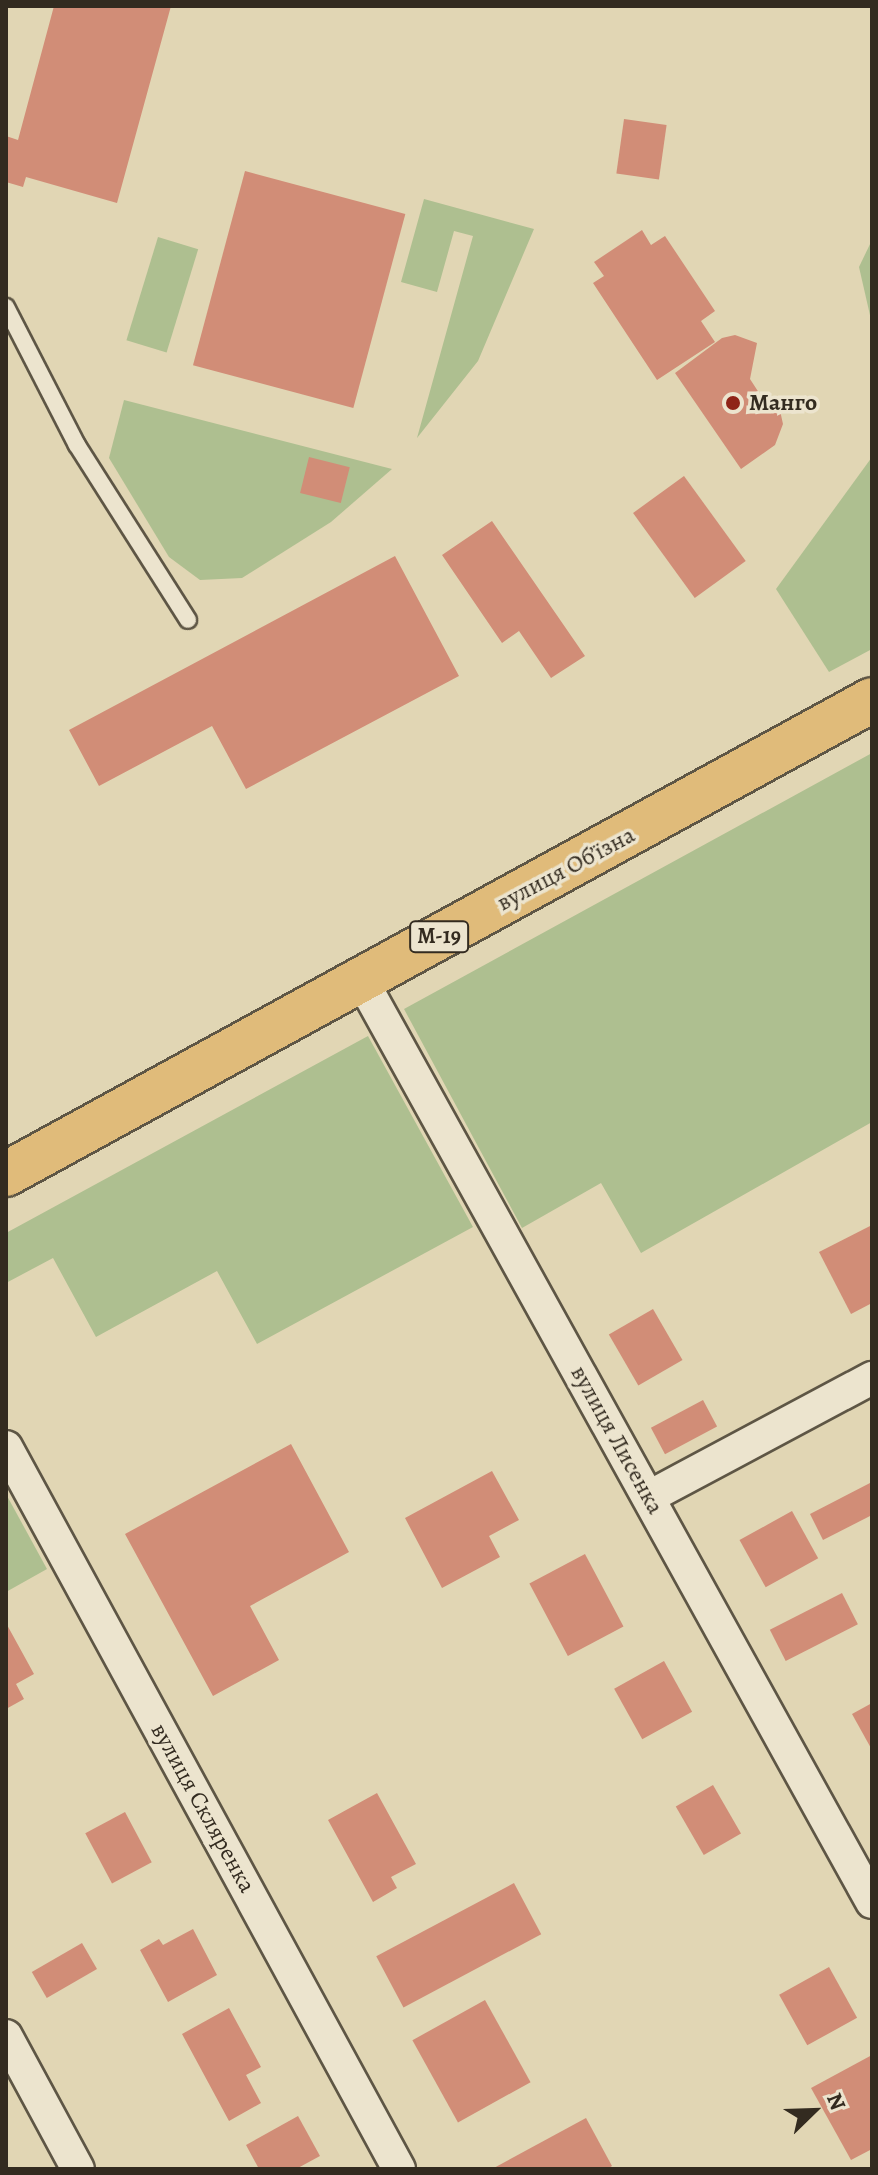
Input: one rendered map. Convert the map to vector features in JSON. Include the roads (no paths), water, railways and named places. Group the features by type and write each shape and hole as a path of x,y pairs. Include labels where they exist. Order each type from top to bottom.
{"highway":[{"name":"вулиця Об’їзна","path":"6,1174 872,700"}],"street":[{"name":"вулиця Лисенка","path":"361,979 872,1902"},
{"path":"649,1497 872,1378"},
{"name":"вулиця Скляренка","path":"6,1447 399,2169"},
{"path":"6,2036 14,2071 78,2169"}],"lane":[{"path":"6,307 77,445 188,620"}],"place":[{"name":"Манго","path":"733,403"}]}
